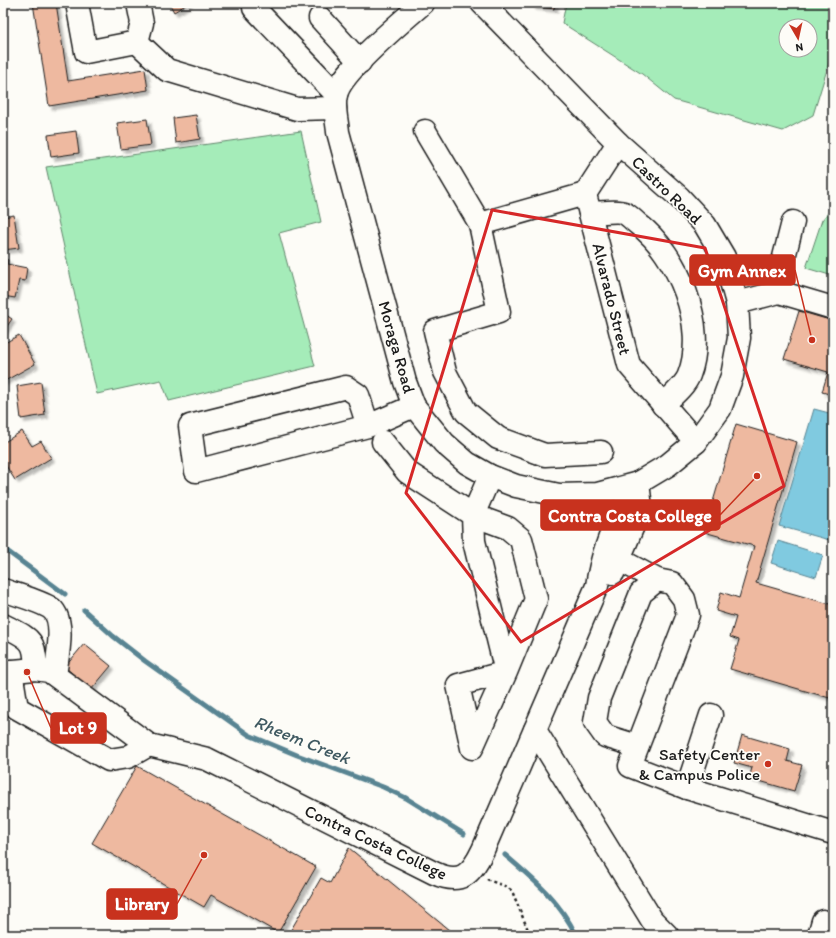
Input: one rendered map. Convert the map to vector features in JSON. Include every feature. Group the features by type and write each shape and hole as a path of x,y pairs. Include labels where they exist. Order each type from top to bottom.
{"street":[{"path":"77,3 86,52 137,42"},
{"path":"137,42 142,23 138,3"},
{"path":"335,101 342,80 423,3"},
{"name":"Castro Road","path":"482,3 618,143 679,197 705,225 724,257 737,303 739,338 732,376 720,409 696,442"},
{"path":"254,5 335,101"},
{"path":"320,18 360,62"},
{"path":"137,42 167,70 297,109 335,101"},
{"name":"Moraga Road","path":"335,101 338,132 406,382 414,406 444,443 467,463 490,476 516,486 559,496 597,494 638,483 668,466 696,442"},
{"path":"425,131 480,224 499,312 434,331 445,372 466,412 498,438 545,455 602,452"},
{"path":"588,204 618,143"},
{"path":"480,224 588,204 623,212 648,231 667,254 682,282 691,307 694,355 689,376 664,405"},
{"name":"Alvarado Street","path":"588,204 629,365 696,442"},
{"path":"779,292 781,269 793,222"},
{"path":"737,303 779,292 833,308"},
{"path":"368,426 358,395 346,387 190,426 196,471 368,426 414,406"},
{"path":"383,442 407,472 473,515 508,528 521,539 536,599 506,672 474,541 473,515 490,476"},
{"name":"Contra Costa College","path":"597,586 611,576 641,507 638,483"},
{"name":"Contra Costa College","path":"149,745 206,759 448,879 457,878 466,874 476,864 535,730 597,586 599,568 622,508 638,483"},
{"path":"618,559 657,580 672,583 684,599 688,615 634,756"},
{"path":"657,580 641,593 599,698 595,722 605,736 634,756 687,788 833,833"},
{"path":"3,590 51,608 57,618 60,630 45,672"},
{"path":"3,625 28,638 45,672 149,745 128,757 109,760 17,708 7,672 45,672"},
{"path":"687,788 710,715"},
{"path":"535,730 652,920 667,935"}],"path":[{"path":"486,878 494,884 507,886 512,891 528,930 532,935"}],"highlighted area":[{"path":"492,210 705,248 784,486 521,642 406,493"}],"green space":[{"path":"566,3 833,3 833,50 813,115 783,131 674,100 642,74 562,23"},
{"path":"301,131 321,222 279,233 315,366 169,401 161,380 97,394 46,167"},
{"path":"833,207 833,276 806,268 822,220"}],"water":[{"path":"814,409 833,414 833,541 779,526"},
{"path":"778,541 823,555 816,577 771,563"}],"building":[{"path":"33,3 56,3 68,81 145,69 148,90 49,106"},
{"path":"169,3 189,3 174,12"},
{"path":"533,3 555,3 554,9 532,6"},
{"path":"196,115 200,139 176,143 173,118"},
{"path":"147,119 151,145 121,149 117,123"},
{"path":"76,131 79,153 51,157 48,135"},
{"path":"3,198 5,213 3,213"},
{"path":"14,215 19,248 3,250 3,217"},
{"path":"3,258 8,260 7,264 27,268 25,281 19,280 15,298 3,296"},
{"path":"799,311 833,321 833,395 822,392 828,372 784,359"},
{"path":"3,313 12,319 3,332"},
{"path":"19,335 35,364 3,382 3,344"},
{"path":"41,382 45,415 21,419 17,386"},
{"path":"736,424 797,442 756,583 833,605 833,699 730,669 739,640 730,637 736,617 716,611 721,592 739,598 754,546 704,532"},
{"path":"22,431 32,446 41,441 51,458 15,480 3,461 3,443"},
{"path":"84,644 111,666 91,690 65,667"},
{"name":"Safety Center & Campus Police","path":"742,735 790,749 787,761 802,765 794,791 749,778 752,768 734,763"},
{"path":"137,766 316,867 278,933 211,895 204,907 92,843"},
{"path":"349,848 455,935 288,935 321,878 330,883"}],"waterway":[{"name":"Rheem Creek","path":"3,548 65,594"},
{"name":"Rheem Creek","path":"84,610 113,636 145,661 249,735 297,755 383,787 406,798 464,834"},
{"name":"Rheem Creek","path":"505,855 536,882 554,901 570,923 576,935"}],"place":[{"name":"Gym Annex","path":"812,340"},
{"name":"Contra Costa College","path":"757,476"},
{"name":"Lot 9","path":"27,672"},
{"name":"Safety Center & Campus Police","path":"768,764"},
{"name":"Library","path":"204,855"}]}
